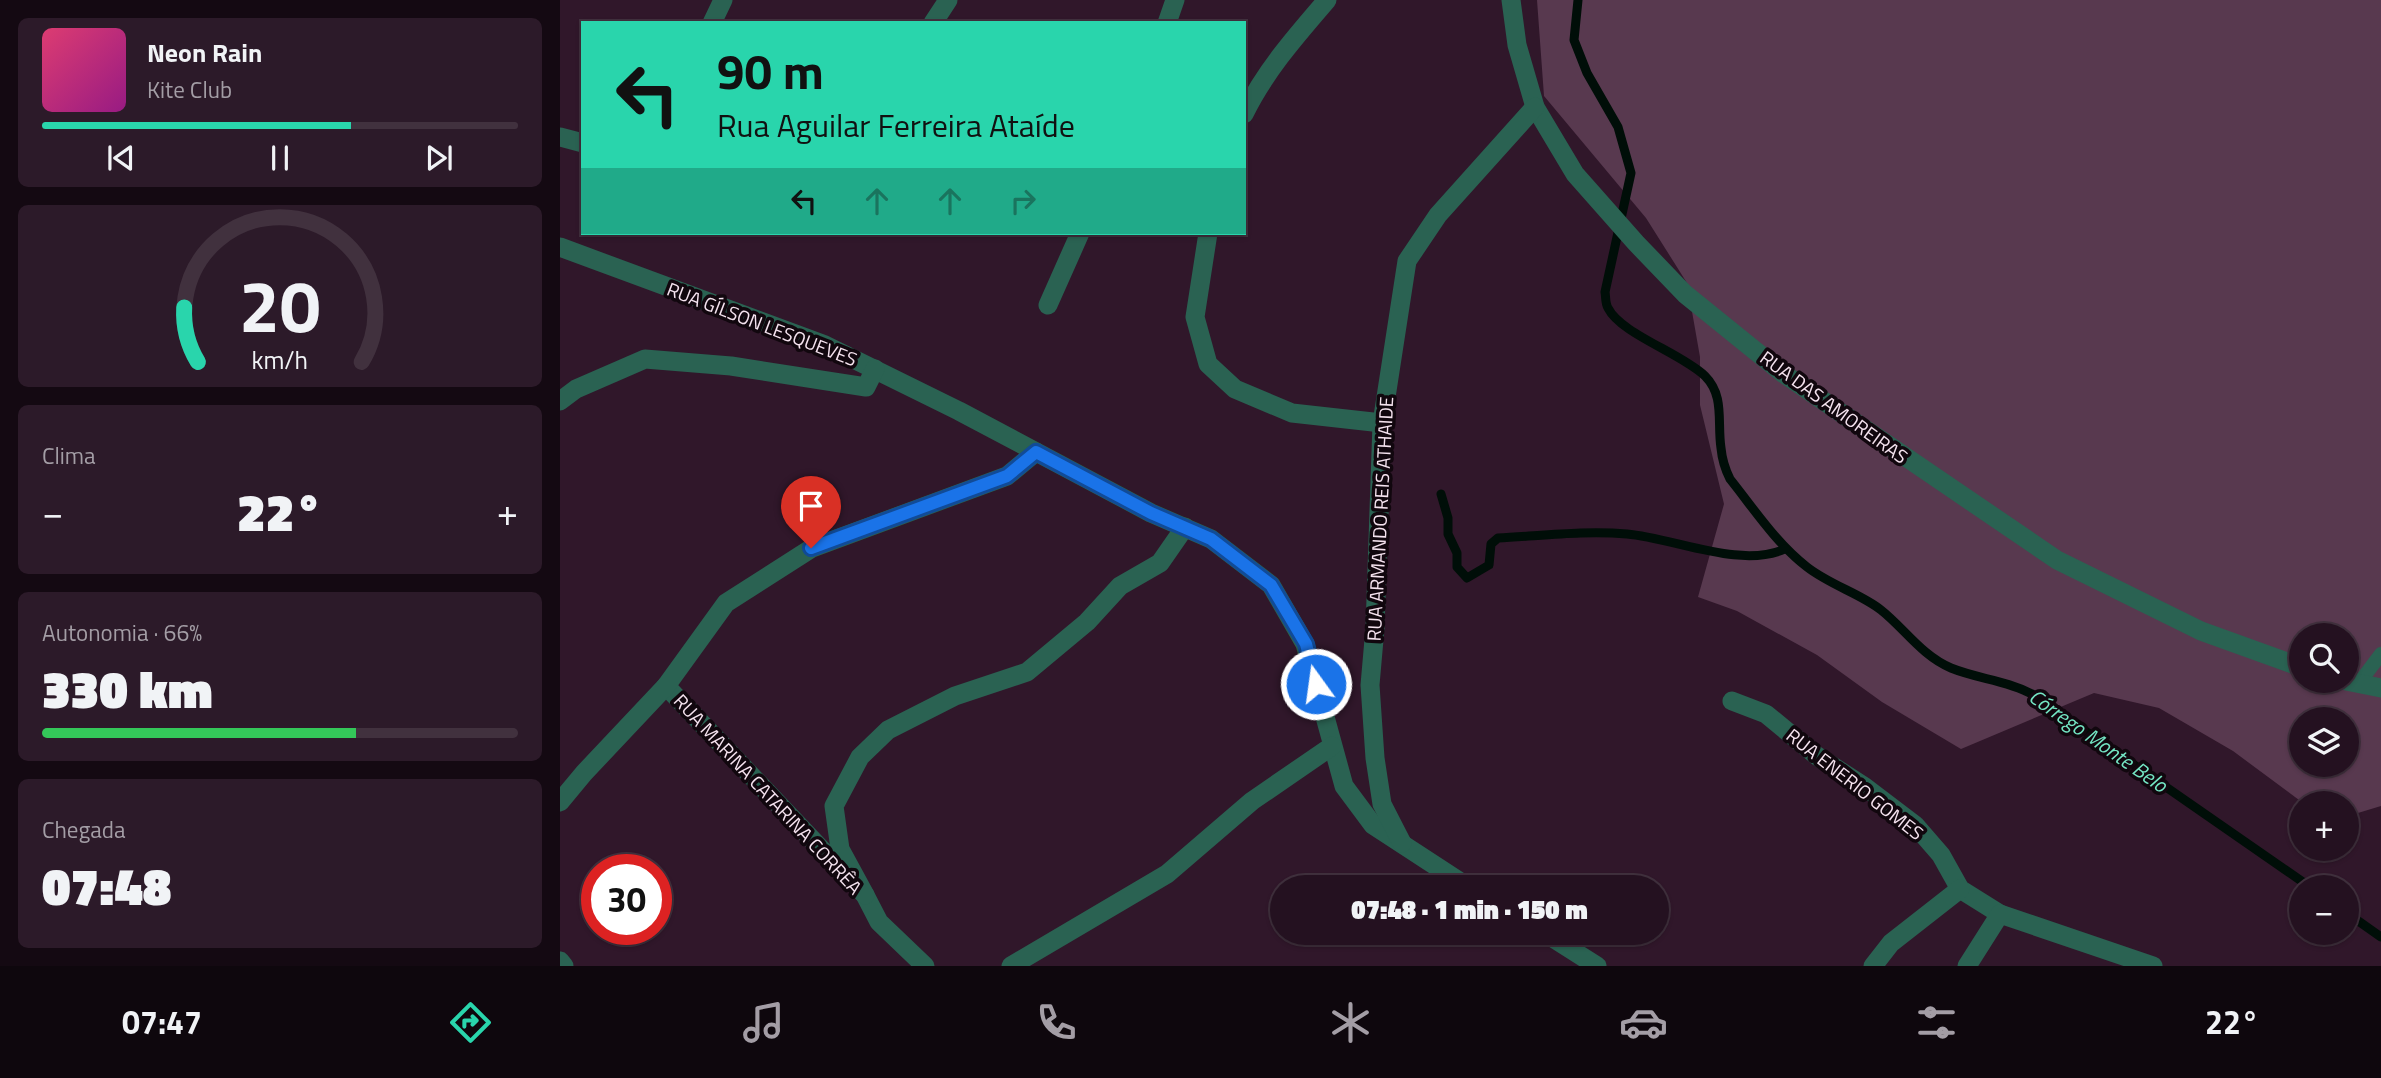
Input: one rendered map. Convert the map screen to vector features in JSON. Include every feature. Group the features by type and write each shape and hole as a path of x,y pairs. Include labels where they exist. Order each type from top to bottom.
{"street":[{"path":"713,21 723,0"},
{"path":"934,21 948,0"},
{"path":"1168,21 1175,0"},
{"path":"1246,110 1257,89 1289,44 1327,0"},
{"name":"RUA DAS AMOREIRAS","path":"1511,0 1517,45 1535,107 1575,174 1685,294 1784,374 2057,560 2201,631 2289,663"},
{"name":"RUA ARMANDO REIS ATHAIDE","path":"1404,846 1382,804 1375,758 1370,685 1375,628 1382,423 1408,261 1438,215 1535,107"},
{"path":"560,137 581,142"},
{"path":"1048,305 1079,235"},
{"path":"1208,235 1195,317 1208,364 1235,389 1292,413 1382,423"},
{"name":"RUA GÍLSON LESQUEVES","path":"560,247 825,345 959,411 1151,513 1211,539 1271,585 1306,644 1345,786 1373,825 1449,875"},
{"path":"560,401 576,389 645,359 731,366 866,387 875,369"},
{"path":"560,802 666,686 726,603 811,548 1007,476 1036,452"},
{"path":"864,895 841,849 834,806 860,757 888,730 955,696 1027,672 1087,622 1120,586 1160,563 1185,527"},
{"path":"2359,683 2381,688"},
{"name":"RUA MARINA CATARINA CORRÊA","path":"666,686 864,895 879,922 925,966"},
{"name":"RUA ENERIO GOMES","path":"1732,701 1766,714 1816,756 1865,787 1915,825 1941,855 1960,889"},
{"path":"1011,966 1167,874 1252,801 1332,746"},
{"path":"1872,966 1891,943 1960,889 2000,914 2153,966"},
{"path":"1967,966 2000,914"},
{"path":"1564,945 1597,966"},
{"path":"560,961 564,966"}],"lane":[{"path":"2359,676 2381,654"}],"shaded area":[{"path":"1537,0 2381,0 2381,806 2359,813 2359,791 2289,793 2233,751 2159,708 2094,693 1961,749 1882,702 1817,655 1737,611 1698,597 1724,504 1700,405 1700,357 1687,283 1646,218 1544,96"}],"waterway":[{"name":"Córrego Monte Belo","path":"1578,0 1574,40 1587,73 1618,127 1631,173 1605,292 1607,306 1625,326 1682,359 1705,376 1711,384 1718,401 1721,452 1730,479 1766,525 1807,567 1881,610 1941,663 2032,694 2293,875"},
{"path":"1441,494 1448,518 1448,534 1457,553 1457,567 1467,578 1489,565 1491,544 1498,538 1611,533 1748,556 1785,549"},
{"name":"Córrego Monte Belo","path":"2359,921 2381,937"}],"route":[{"path":"811,548 1007,476 1036,452 1151,513 1211,539 1271,585 1306,644 1316,684"}]}
